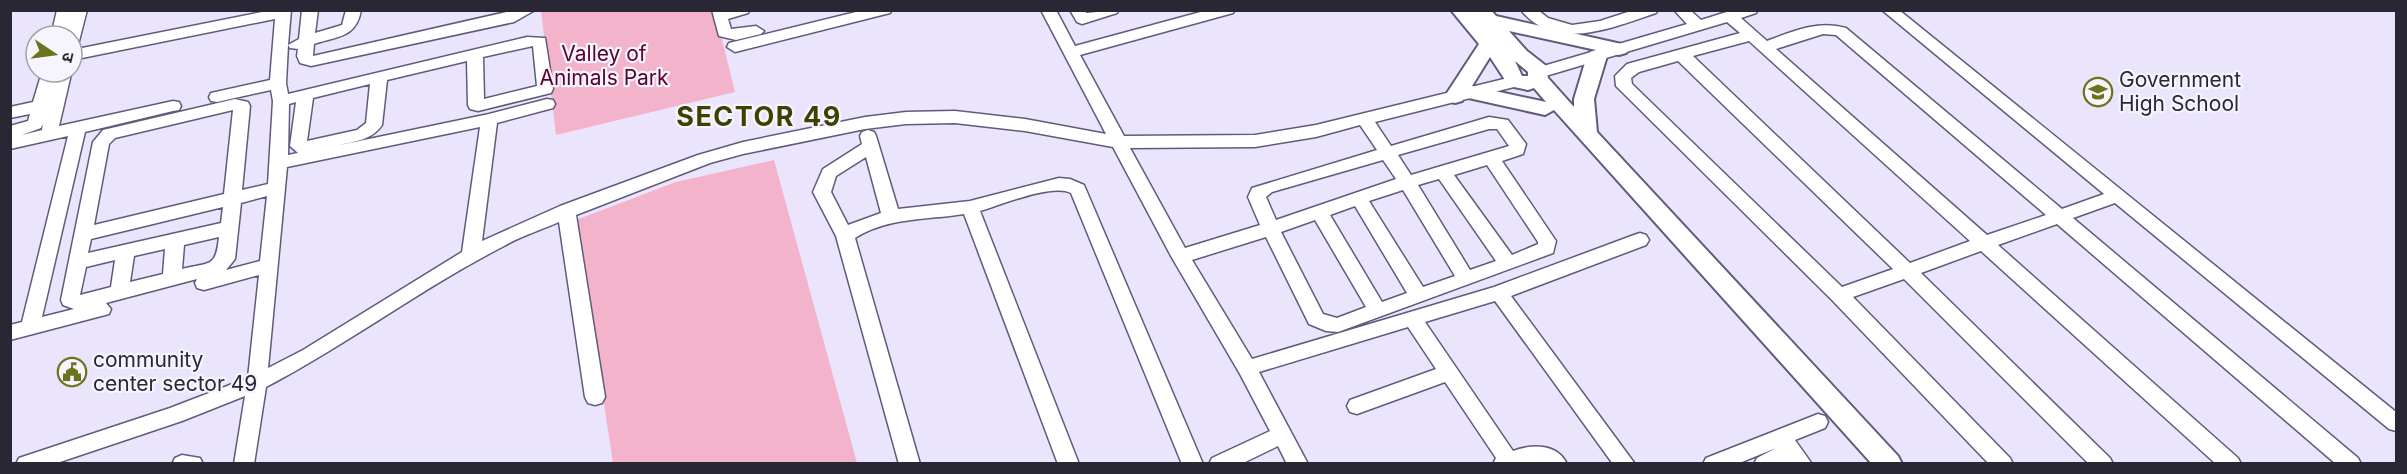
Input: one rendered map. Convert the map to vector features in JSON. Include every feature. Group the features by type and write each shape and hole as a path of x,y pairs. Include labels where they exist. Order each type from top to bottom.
{"main road":[{"path":"1460,10 1489,43 1587,134 1889,464"},
{"path":"1484,15 1619,49"},
{"path":"1484,15 1526,75 1545,108 1873,464"},
{"path":"1489,43 1462,94 1545,108"},
{"path":"1587,134 1584,99 1597,56"}],"street":[{"path":"310,10 306,59 321,61 514,17 528,10"},
{"path":"281,51 348,28 354,10"},
{"path":"743,10 719,13 724,33 736,35 823,17 885,10"},
{"path":"1048,10 1180,256 1247,368 1298,464"},
{"path":"1077,10 1082,19 1112,10"},
{"path":"1071,52 1228,10"},
{"path":"1528,10 1540,23 1562,30 1575,31 1651,10"},
{"path":"1681,10 1698,26"},
{"path":"26,464 175,415 257,383 310,355 471,255 566,210 714,156 786,138 865,123 906,118 955,117 1025,125 1119,142 1255,141 1316,131 1462,94 1751,10"},
{"path":"1889,10 2397,423"},
{"path":"84,53 283,12 278,83 281,101 279,163 257,383 244,464"},
{"path":"1730,16 2231,464"},
{"path":"735,47 823,17"},
{"path":"2003,464 1839,295 1623,86 1623,76 1633,68 1682,55 1820,29 1840,31 2351,464"},
{"path":"281,101 379,76 475,54 537,40 540,41 546,89 478,106 476,105 475,54"},
{"path":"1682,55 1907,271 2103,464"},
{"path":"305,95 300,148 362,134 371,129 374,125 379,76"},
{"path":"10,143 278,83"},
{"path":"10,132 35,124 47,84"},
{"path":"49,134 61,84"},
{"path":"235,104 242,106 232,199 226,259 219,267 78,303 70,300 101,142 109,135 235,104"},
{"path":"279,163 489,120 547,104"},
{"path":"10,113 41,106"},
{"path":"1364,118 1407,182 1466,279"},
{"path":"471,255 489,120"},
{"path":"865,123 891,217"},
{"path":"1180,256 1217,247 1270,229 1319,212 1359,199 1407,182 1517,150 1518,147 1502,124 1490,123 1258,192 1257,197 1270,229 1316,319 1326,324 1338,325 1542,252 1547,248 1547,241 1491,158"},
{"path":"30,328 78,127"},
{"path":"871,146 829,173 822,192 845,236 910,464"},
{"path":"1443,172 1508,264"},
{"path":"845,236 857,226 891,217 970,207 1056,184 1071,184 1078,189 1193,464"},
{"path":"83,234 276,188"},
{"path":"1839,295 2117,196"},
{"path":"1359,199 1419,296"},
{"path":"970,207 1069,464"},
{"path":"566,210 595,398"},
{"path":"1319,212 1378,311"},
{"path":"77,262 229,228"},
{"path":"172,279 175,240"},
{"path":"1247,368 1499,293 1640,240"},
{"path":"120,292 125,251"},
{"path":"10,333 267,267"},
{"path":"1499,293 1625,464"},
{"path":"1413,319 1506,462 1533,452 1546,455 1557,464"},
{"path":"1357,405 1449,372"},
{"path":"1764,464 1791,450 1818,422"},
{"path":"1219,464 1283,435"},
{"path":"1713,464 1791,450"},
{"path":"182,464 193,464"}],"green space":[{"name":"Valley of Animals Park","path":"541,11 715,11 735,92 556,135"},
{"path":"774,160 857,463 613,463 576,220 676,182"}],"place":[{"name":"Government High School","path":"2098,92"},
{"name":"community center sector 49","path":"72,372"}],"district":[{"name":"SECTOR 49","path":"759,117"}]}
